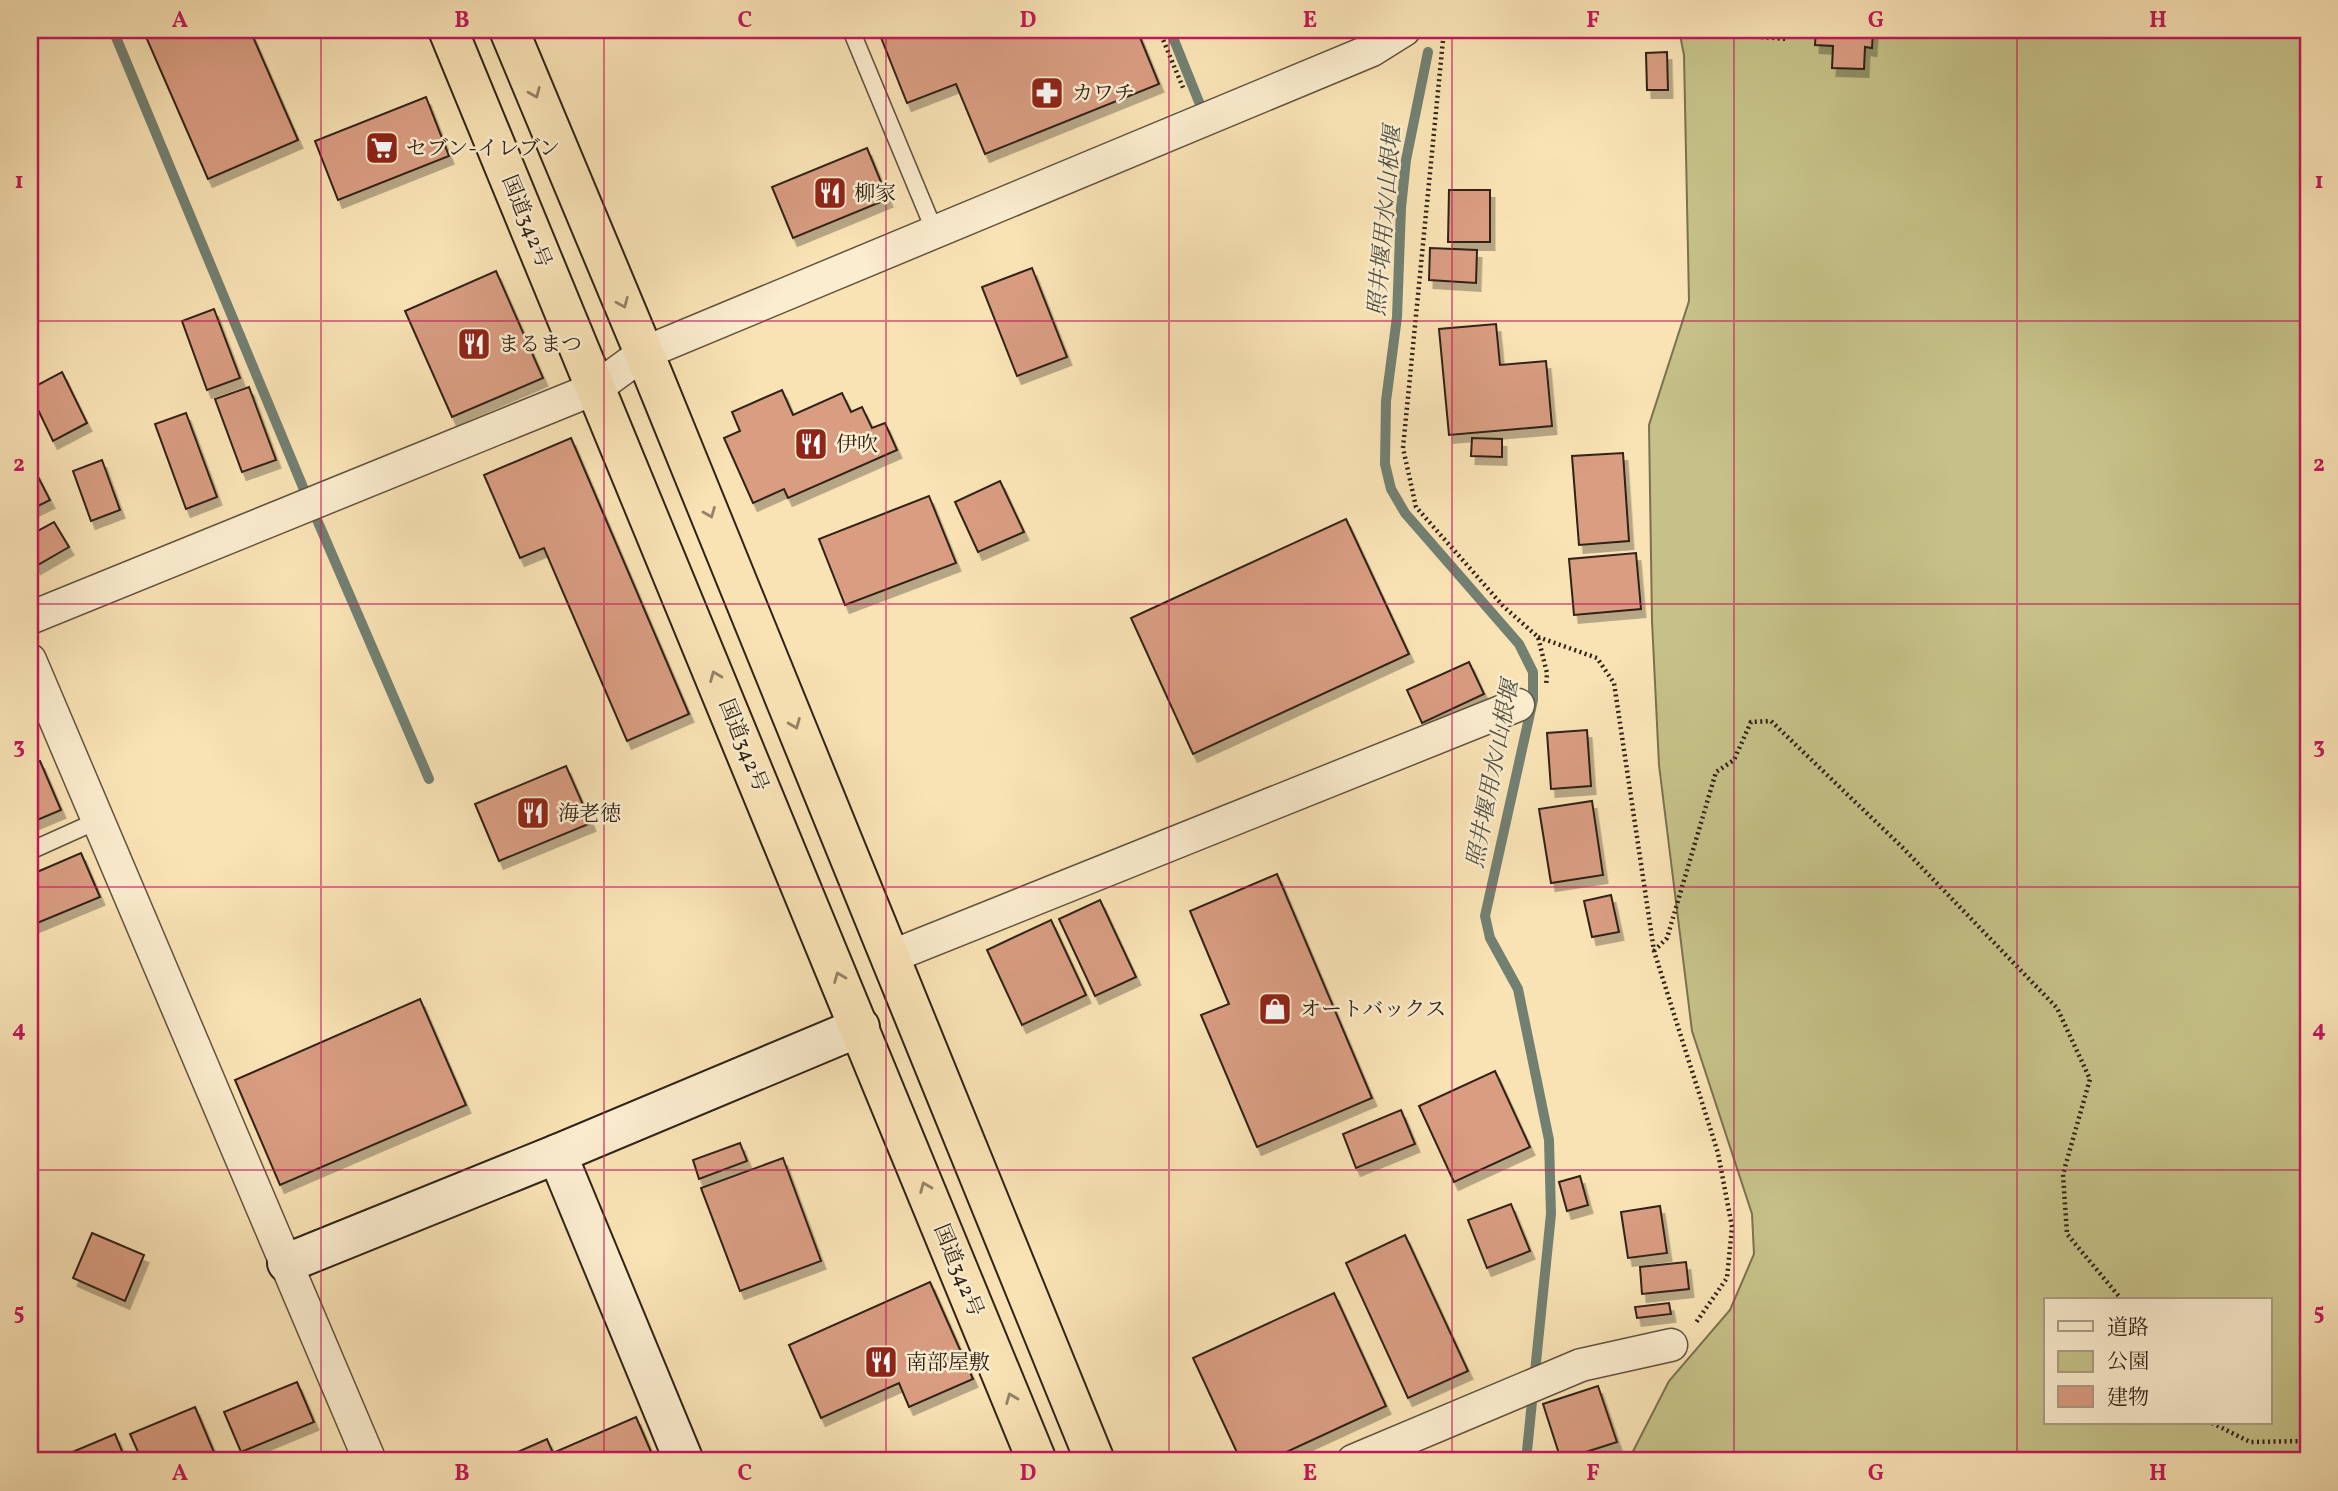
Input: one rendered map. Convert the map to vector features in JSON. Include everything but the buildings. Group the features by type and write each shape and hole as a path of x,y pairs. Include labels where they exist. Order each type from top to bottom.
{"highway":[{"name":"国道342号","path":"448,30 1037,1461"},
{"path":"509,30 644,354 1095,1461"}],"street":[{"path":"30,618 596,388 644,354 1198,125 1372,50 1404,30"},
{"path":"30,660 370,1461"},
{"path":"890,957 1518,705"},
{"path":"287,1264 860,1027"},
{"path":"557,1154 684,1461"},
{"path":"1353,1461 1581,1365 1671,1345"}],"lane":[{"path":"851,30 935,232"},
{"path":"30,851 99,820"}],"path":[{"path":"1159,30 1198,125"},
{"path":"1444,30 1403,448 1416,507 1504,607 1538,637 1597,658 1614,683 1654,951 1718,1153 1732,1227 1727,1278 1690,1330 1671,1345"},
{"path":"1668,30 1787,40"},
{"path":"1518,705 1545,689 1547,673 1538,637"},
{"path":"1654,951 1667,938 1716,772 1734,760 1751,722 1771,721 1902,847 2057,1008 2090,1079 2063,1174 2067,1234 2120,1298"},
{"path":"2213,1424 2250,1442 2308,1441"}],"green space":[{"path":"1679,30 2308,30 2308,1461 1628,1461 1669,1381 1730,1310 1754,1254 1752,1214 1692,1031 1659,765 1652,621 1649,425 1689,301 1684,55"}],"waterway":[{"path":"113,30 305,492 429,779"},
{"path":"1170,30 1201,107"},
{"name":"照井堰用水/山根堰","path":"1428,52 1406,160 1401,208 1397,317 1386,401 1385,464 1391,489 1405,513 1519,644 1533,672 1533,700 1485,916 1490,938 1518,989 1549,1140 1551,1214 1526,1461"}],"place":[{"name":"カワチ","path":"1047,93"},
{"name":"セブン-イレブン","path":"382,148"},
{"name":"柳家","path":"830,193"},
{"name":"まるまつ","path":"474,344"},
{"name":"伊吹","path":"811,444"},
{"name":"海老徳","path":"533,813"},
{"name":"オートバックス","path":"1275,1009"},
{"name":"南部屋敷","path":"881,1362"}]}
